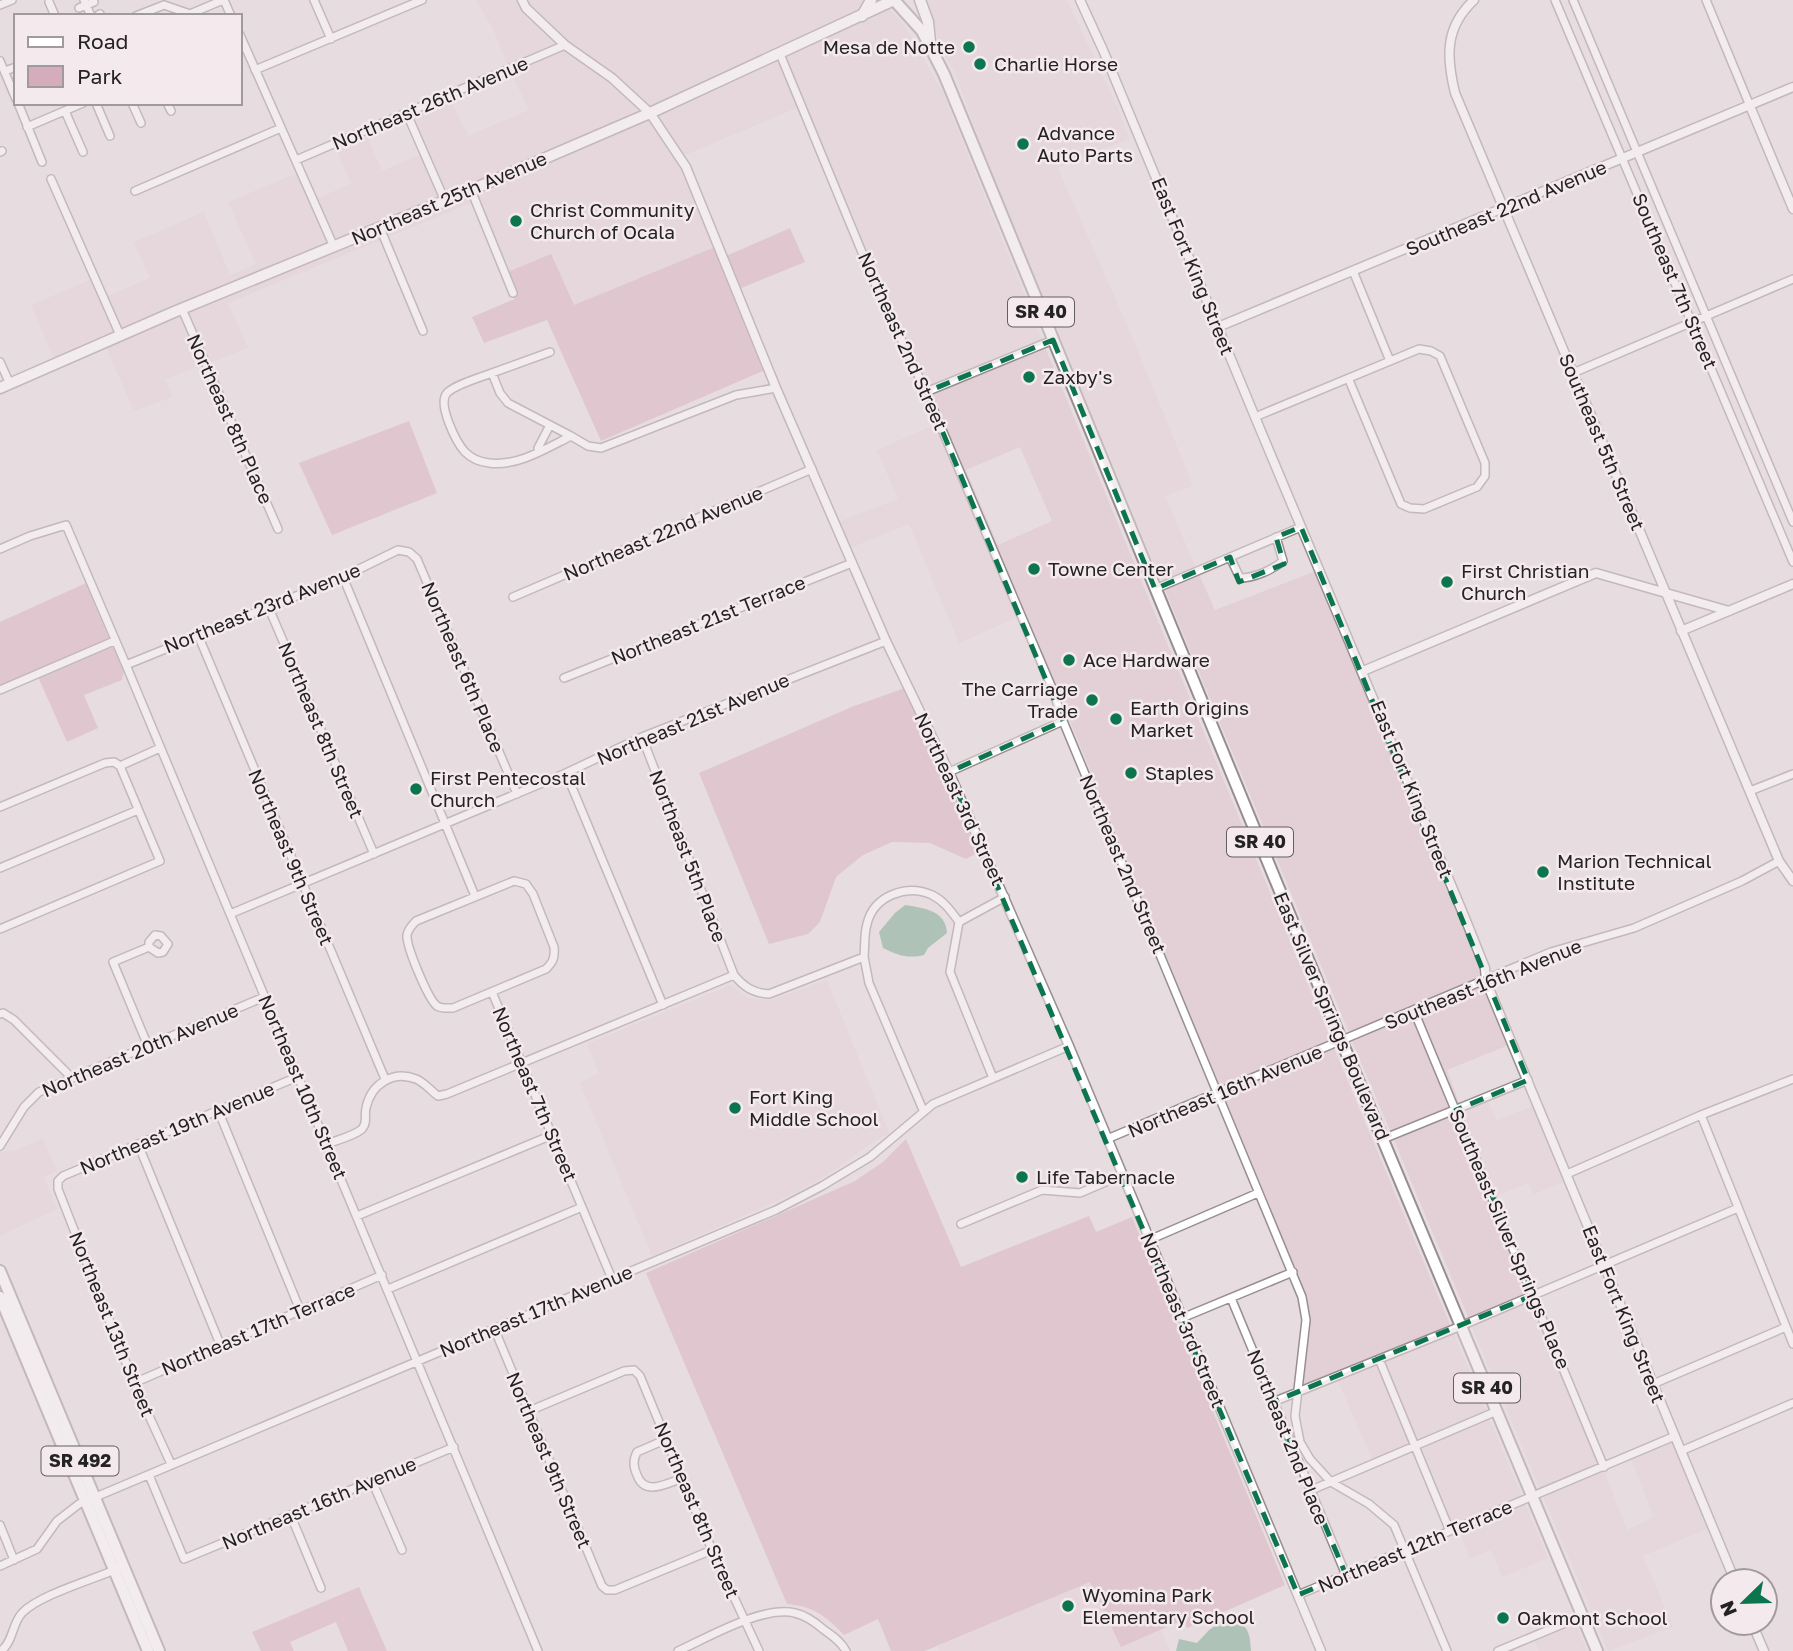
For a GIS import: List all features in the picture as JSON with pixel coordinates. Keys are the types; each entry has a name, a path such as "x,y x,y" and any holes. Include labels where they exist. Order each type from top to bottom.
{"main road":[{"path":"862,16 871,0"},
{"name":"Northeast 25th Avenue","path":"5,386 120,335 446,201 650,113 894,0"},
{"name":"East Silver Springs Boulevard","path":"894,0 913,18 930,42 1342,1042 1597,1651"},
{"path":"920,0 928,22 930,42"},
{"name":"SR 492","path":"0,1271 90,1499"},
{"name":"SR 492","path":"0,1297 119,1568 159,1651"},
{"name":"SR 492","path":"119,1568 148,1651"}],"street":[{"path":"0,5 12,0"},
{"path":"192,14 223,0"},
{"path":"314,0 331,39"},
{"path":"256,70 422,0"},
{"name":"Northeast 3rd Street","path":"522,0 526,8 565,45 612,78 650,113 686,167 852,563 949,772 1069,1046 1321,1651"},
{"name":"East Fort King Street","path":"1080,0 1363,671 1485,968 1486,981 1729,1567"},
{"name":"Southeast 5th Street","path":"1474,0 1456,21 1451,34 1450,74 1455,93 1779,862 1793,881"},
{"name":"Southeast 7th Street","path":"1555,0 1793,562"},
{"name":"Southeast 7th Street","path":"1573,0 1793,522"},
{"path":"1706,0 1793,209"},
{"path":"50,2 54,14"},
{"path":"141,14 159,6 170,11"},
{"path":"242,39 334,247"},
{"name":"Northeast 26th Avenue","path":"296,160 565,45"},
{"name":"Northeast 2nd Street","path":"780,54 873,279 926,392 1052,688 1063,721 1293,1272 1302,1297 1306,1320 1296,1391 1295,1416 1301,1444 1310,1459 1331,1482 1369,1504 1394,1525 1447,1651"},
{"path":"0,61 14,94"},
{"path":"5,71 14,68"},
{"name":"Southeast 22nd Avenue","path":"1218,327 1793,87"},
{"path":"19,105 42,162"},
{"path":"27,127 78,105"},
{"path":"97,105 110,136"},
{"path":"133,105 141,123"},
{"path":"168,105 171,111"},
{"path":"65,111 83,152"},
{"path":"407,114 446,201"},
{"path":"135,191 282,128"},
{"path":"51,179 120,335"},
{"path":"471,190 513,293"},
{"path":"380,228 423,331"},
{"path":"1353,271 1390,361"},
{"path":"1573,373 1793,279"},
{"name":"Northeast 8th Place","path":"182,309 278,529"},
{"path":"926,392 1053,340"},
{"path":"1255,417 1419,349 1431,351 1440,356 1485,463 1485,476 1477,487 1424,509 1401,504 1349,380"},
{"path":"550,352 450,390 446,394 443,408 456,440 471,457 489,463 523,458 571,436"},
{"path":"0,362 5,386"},
{"path":"492,373 502,397 508,403 589,446 601,448 736,395 776,387"},
{"path":"538,452 550,425"},
{"name":"Northeast 22nd Avenue","path":"513,597 812,469"},
{"name":"Northeast 10th Street","path":"0,549 66,525 538,1651"},
{"path":"1155,589 1301,527"},
{"path":"1230,557 1240,578 1248,578 1275,567 1283,561 1276,537"},
{"name":"Northeast 23rd Avenue","path":"126,665 343,577 398,550"},
{"name":"Northeast 6th Place","path":"398,550 409,552 417,559 517,794"},
{"name":"Northeast 21st Terrace","path":"564,678 852,563"},
{"path":"1363,671 1597,573 1728,611"},
{"path":"343,577 475,895 416,921 407,936 428,993 436,1005 444,1009 453,1008 492,992"},
{"path":"1681,631 1793,584"},
{"name":"Northeast 8th Street","path":"268,606 374,854"},
{"name":"Northeast 9th Street","path":"198,635 385,1079"},
{"path":"0,690 114,641"},
{"name":"Northeast 21st Avenue","path":"230,914 566,773 642,737 886,641"},
{"path":"949,772 1063,721"},
{"name":"Northeast 5th Place","path":"642,737 734,975"},
{"path":"120,766 160,748"},
{"path":"0,807 105,763 114,762 120,766 160,861 0,929"},
{"path":"566,773 663,1005"},
{"path":"1750,791 1793,774"},
{"path":"0,868 138,810"},
{"name":"Southeast 16th Avenue","path":"1342,1042 1551,952 1634,928 1779,862"},
{"name":"Northeast 7th Street","path":"475,895 514,881 526,884 533,894 554,947 555,957 546,969 492,992 612,1279"},
{"path":"923,1110 869,983 864,957 867,922 875,907 885,897 911,890 934,896 947,906 959,922 950,972 993,1078"},
{"path":"959,922 1005,897"},
{"path":"148,1046 113,962 149,947"},
{"path":"327,1144 361,1130 367,1122 366,1109 373,1091 385,1079 404,1076 419,1080 438,1096 447,1094 734,975 748,989 759,994 769,994 864,957"},
{"name":"Northeast 20th Avenue","path":"0,1146 32,1097 264,997"},
{"name":"Southeast Silver Springs Place","path":"1414,1011 1604,1467"},
{"path":"0,1013 14,1020 72,1078"},
{"name":"Northeast 16th Avenue","path":"1108,1139 1342,1042"},
{"name":"Northeast 17th Avenue","path":"0,1566 37,1549 65,1513 90,1499 776,1210 870,1157 923,1110 1069,1046"},
{"name":"Northeast 19th Avenue","path":"58,1181 63,1176 297,1077"},
{"path":"1567,1174 1701,1115 1793,1079"},
{"path":"1383,1139 1528,1080"},
{"path":"218,1110 300,1310"},
{"path":"1701,1115 1793,1344"},
{"path":"357,1216 552,1135"},
{"path":"138,1144 219,1344"},
{"path":"961,1224 1042,1190 1080,1193 1122,1175"},
{"name":"Northeast 13th Street","path":"58,1181 58,1189 134,1382 171,1464"},
{"path":"1149,1240 1258,1193"},
{"path":"388,1289 582,1207"},
{"path":"1273,1402 1461,1326 1738,1208"},
{"path":"1182,1318 1293,1272"},
{"name":"Northeast 17th Terrace","path":"134,1382 382,1275"},
{"name":"Northeast 2nd Place","path":"1231,1298 1346,1575"},
{"path":"1653,1384 1786,1327"},
{"name":"Northeast 9th Street","path":"494,1328 602,1586 607,1590 615,1590 712,1550"},
{"path":"1379,1359 1450,1531"},
{"name":"Northeast 8th Street","path":"529,1411 624,1371 634,1370 640,1376 712,1550 759,1651"},
{"path":"1681,1451 1793,1403"},
{"path":"1309,1491 1497,1411"},
{"name":"Northeast 12th Terrace","path":"1297,1595 1675,1436"},
{"path":"667,1439 637,1452 634,1466 638,1479 648,1488 655,1488 683,1478"},
{"path":"1292,1448 1301,1444"},
{"name":"Northeast 16th Avenue","path":"149,1475 184,1559 454,1447"},
{"path":"372,1481 402,1550"},
{"path":"291,1516 321,1588"},
{"path":"0,1525 14,1560"},
{"path":"6,1650 13,1626 32,1604 119,1568"},
{"path":"678,1651 746,1621 772,1613 795,1612 817,1624 843,1644 846,1651"},
{"path":"1498,1651 1582,1616"}],"highlighted area":[{"path":"1053,340 1155,589 1230,557 1239,582 1284,564 1276,537 1301,527 1528,1080 1456,1110 1534,1295 1273,1402 1346,1575 1298,1595 949,772 1063,721 926,392"}],"shaded area":[{"path":"476,0 518,0 523,10 559,45 508,67 494,31"},
{"path":"526,0 868,0 860,14 650,109 567,43"},
{"path":"927,0 1067,0 1119,110 1129,139 1058,168 1137,348 1193,486 1165,496 1196,568 1162,583 979,141 957,77 942,50 926,4"},
{"path":"887,7 903,23 943,93 1043,341 928,388 877,277 784,55"},
{"path":"564,49 610,80 644,112 447,197 411,115 450,99 468,136 529,110 511,73"},
{"path":"778,58 799,107 683,156 655,114"},
{"path":"648,117 683,169 715,247 574,305 508,272 475,192"},
{"path":"366,134 382,171 421,154 441,199 336,243 316,199 351,184 335,147"},
{"path":"298,173 330,245 122,331 107,296 150,278 134,242 204,212 230,275 256,264 228,202"},
{"path":"469,194 472,203 388,237 384,229"},
{"path":"378,232 381,240 228,303 248,348 209,363 186,311"},
{"path":"90,280 116,334 55,361 31,305"},
{"path":"180,313 203,365 165,379 172,397 134,411 105,345"},
{"path":"1045,347 1332,1043 1220,1089 1070,721 931,394","holes":["1020,447 1052,521 998,545 966,470"]},
{"path":"936,424 1018,617 959,643 909,524 850,548 838,522 898,499 877,450"},
{"path":"1316,571 1482,969 1482,979 1350,1035 1164,588 1199,574 1215,610"},
{"path":"905,905 932,912 943,919 946,925 947,933 928,948 924,955 903,956 883,948 879,932"},
{"name":"Fort King Middle School","path":"827,980 889,1133 835,1170 795,1193 652,1256 580,1083 599,1073 587,1044 731,985 748,998 771,1000"},
{"path":"1484,985 1509,1045 1447,1070 1460,1105 1458,1106 1418,1012"},
{"path":"1412,1015 1452,1109 1391,1133 1352,1041"},
{"path":"1334,1048 1451,1327 1300,1387 1305,1295 1222,1095"},
{"path":"1487,1100 1497,1120 1535,1105 1566,1181 1534,1194 1528,1183 1496,1196 1460,1112"},
{"path":"1454,1114 1529,1293 1469,1319 1393,1138"},
{"path":"43,1139 57,1171 44,1177 57,1209 0,1236 0,1151 13,1151"},
{"path":"1532,1299 1600,1465 1541,1491 1471,1325"},
{"path":"1453,1332 1487,1412 1416,1442 1383,1360"},
{"path":"1377,1363 1410,1445 1373,1461 1337,1379"},
{"path":"1489,1418 1523,1499 1452,1527 1418,1448"},
{"path":"1674,1442 1709,1528 1643,1556 1673,1627 1608,1651 1543,1496 1604,1470 1627,1530 1654,1517 1631,1459"},
{"path":"1525,1504 1548,1558 1502,1577 1491,1550 1470,1559 1459,1531"},
{"name":"Wyomina Park Elementary School","path":"1090,1582 1121,1646 1161,1630 1170,1651 939,1651 937,1647"},
{"path":"1225,1619 1238,1622 1246,1628 1251,1651 1176,1651 1179,1639 1197,1643"},
{"path":"1575,1623 1587,1651 1539,1651 1534,1639"}],"green space":[{"path":"790,228 805,262 739,289 726,256"},
{"path":"715,247 765,370 601,441 547,320 484,343 472,317 515,299 517,294 508,272 551,254 574,305"},
{"path":"409,421 437,493 332,535 299,463"},
{"path":"86,583 109,639 0,685 0,622"},
{"path":"112,645 124,670 122,680 84,695 98,728 67,742 38,677"},
{"path":"905,688 981,851 966,859 930,843 892,842 863,855 836,877 820,922 808,934 769,944 699,773 854,706"},
{"path":"906,1139 961,1267 1089,1216 1096,1232 1132,1217 1285,1585 1187,1628 1183,1620 1121,1647 1090,1582 925,1651 891,1651 878,1619 844,1635 818,1613 787,1604 646,1273 855,1181 883,1162"},
{"path":"359,1587 387,1651 348,1651 336,1622 290,1642 294,1651 261,1651 252,1632"}],"place":[{"name":"Mesa de Notte","path":"969,47"},
{"name":"Charlie Horse","path":"980,64"},
{"name":"Advance Auto Parts","path":"1023,144"},
{"name":"Christ Community Church of Ocala","path":"516,221"},
{"name":"Zaxby's","path":"1029,377"},
{"name":"Towne Center","path":"1034,569"},
{"name":"First Christian Church","path":"1447,582"},
{"name":"Ace Hardware","path":"1069,660"},
{"name":"The Carriage Trade","path":"1092,700"},
{"name":"Earth Origins Market","path":"1116,719"},
{"name":"Staples","path":"1131,773"},
{"name":"First Pentecostal Church","path":"416,789"},
{"name":"Marion Technical Institute","path":"1543,872"},
{"name":"Fort King Middle School","path":"735,1108"},
{"name":"Life Tabernacle","path":"1022,1177"},
{"name":"Wyomina Park Elementary School","path":"1068,1606"},
{"name":"Oakmont School","path":"1503,1618"}]}
